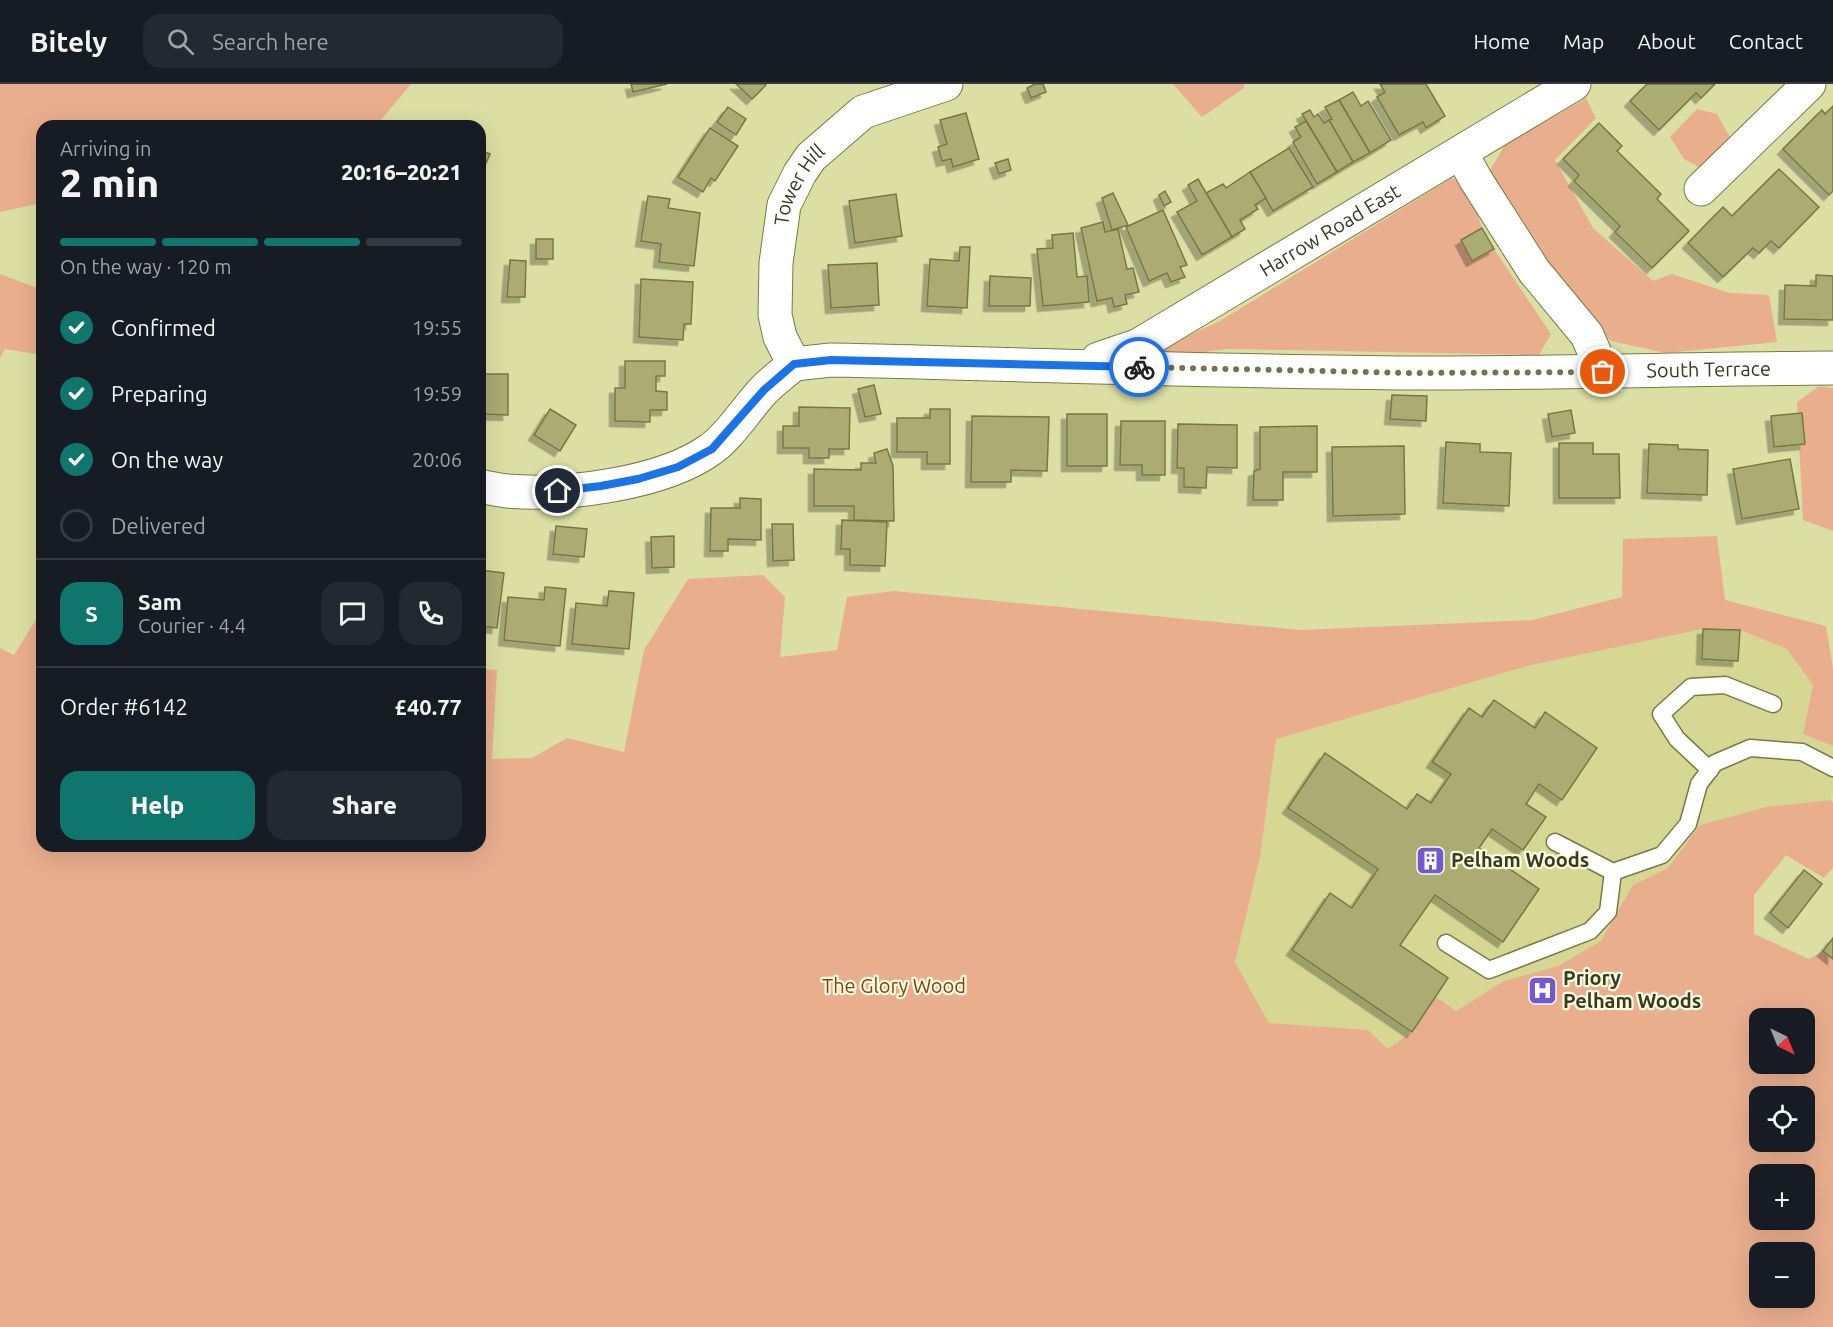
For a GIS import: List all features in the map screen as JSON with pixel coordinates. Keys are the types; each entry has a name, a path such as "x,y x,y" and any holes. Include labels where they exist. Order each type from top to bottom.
{"street":[{"name":"Tower Hill","path":"794,364 780,337 775,315 776,263 784,206 800,172 811,157 863,112 945,84"},
{"name":"Harrow Road East","path":"1080,365 1139,345 1574,84"},
{"path":"1701,189 1809,84"},
{"path":"1461,153 1534,271 1587,335 1603,372"},
{"name":"South Terrace","path":"794,364 831,360 1412,373 1833,368"},
{"path":"486,487 506,491 558,491 638,479 678,467 712,449 764,390 794,364"}],"lane":[{"path":"1710,770 1677,739 1661,714 1691,687 1725,685 1773,704"},
{"path":"1555,842 1613,872 1662,855 1688,824 1699,784 1715,764 1750,748 1802,752 1833,768"},
{"path":"1446,943 1489,970 1590,931 1608,912 1613,872"}],"shaded area":[{"name":"Priory Pelham Woods","path":"1703,629 1740,630 1787,649 1813,685 1803,734 1833,746 1833,794 1754,895 1754,934 1809,959 1823,951 1814,1086 1749,1086 1749,1152 1810,1152 1810,1164 1749,1164 1749,1230 1805,1230 1805,1242 1749,1242 1749,1246 1428,1085 1367,1030 1269,1023 1235,962 1260,857 1276,739 1531,665"}],"green space":[{"path":"0,84 411,84 381,120 36,120 36,204 0,212"},
{"path":"1173,84 1244,84 1244,88 1202,117"},
{"path":"1586,98 1596,118 1555,160 1593,228 1653,281 1672,274 1730,293 1769,295 1777,342 1666,353 1611,341 1575,302 1540,255 1490,170 1505,145"},
{"path":"1697,109 1717,114 1732,141 1704,170 1684,159 1670,137"},
{"path":"1452,178 1468,188 1482,228 1551,334 1539,355 1227,349 1166,357 1163,348 1220,321"},
{"path":"0,274 36,288 36,354 5,349 0,358"},
{"path":"1819,386 1833,388 1833,531 1803,520 1797,402"},
{"name":"The Glory Wood","path":"1717,536 1725,600 1826,626 1833,668 1833,746 1803,734 1813,685 1787,649 1740,630 1703,629 1531,665 1276,739 1260,857 1235,962 1269,1023 1368,1030 1388,1049 1412,1032 1436,997 1456,1011 1504,981 1558,966 1601,941 1633,885 1668,868 1700,825 1767,807 1830,800 1833,802 1833,868 1824,878 1786,855 1754,895 1754,934 1809,959 1823,951 1833,959 1833,1327 0,1327 0,648 14,655 36,620 36,852 486,852 486,669 497,670 492,759 532,758 567,738 624,752 644,650 688,579 763,575 785,597 780,657 837,650 847,597 894,591 1300,630 1532,620 1622,597 1623,539"}],"building":[{"path":"631,84 667,84 633,92"},
{"path":"736,84 765,84 766,85 752,99"},
{"path":"1035,84 1043,84 1046,92 1031,98 1027,88"},
{"path":"1380,84 1426,84 1445,116 1426,128 1423,122 1399,135 1377,97 1385,92"},
{"path":"1647,84 1715,84 1701,98 1696,93 1659,130 1630,101"},
{"path":"1353,92 1361,106 1368,101 1391,140 1370,153 1339,100"},
{"path":"1339,100 1370,153 1353,162 1329,120 1332,119 1325,107"},
{"path":"1833,106 1833,191 1829,195 1783,149 1822,110 1825,114"},
{"path":"728,107 746,119 736,135 717,122"},
{"path":"1310,110 1314,117 1318,114 1324,123 1329,120 1353,162 1337,172 1302,114"},
{"path":"966,113 979,159 953,167 951,159 942,161 938,147 947,144 940,120"},
{"path":"1306,121 1337,172 1317,184 1293,142 1301,137 1295,127"},
{"path":"1599,123 1622,146 1617,151 1661,194 1657,199 1689,231 1652,268 1615,232 1620,226 1574,181 1579,175 1563,159"},
{"path":"710,128 738,146 715,181 711,178 703,192 678,177"},
{"path":"1289,148 1313,187 1273,211 1250,172"},
{"path":"1008,159 1011,170 999,174 995,163"},
{"path":"1779,169 1819,207 1779,248 1771,241 1759,253 1753,248 1723,277 1688,243 1723,207 1732,216"},
{"path":"1250,172 1266,198 1255,205 1258,209 1240,220 1245,229 1232,237 1206,193 1223,184 1226,188"},
{"path":"1198,179 1232,237 1202,255 1177,212 1197,201 1188,185"},
{"path":"1165,191 1171,202 1164,206 1159,195"},
{"path":"1113,193 1128,225 1112,230 1102,198"},
{"path":"896,194 902,236 855,243 849,201"},
{"path":"648,196 670,199 668,208 700,213 694,266 659,262 661,244 641,241"},
{"path":"1163,210 1187,265 1180,267 1185,277 1171,282 1167,273 1149,281 1126,227"},
{"path":"1103,222 1105,232 1118,229 1127,269 1133,268 1139,292 1125,295 1127,304 1114,307 1112,298 1097,301 1081,228"},
{"path":"1482,228 1494,249 1472,261 1461,240"},
{"path":"1073,233 1077,277 1087,276 1089,302 1043,306 1037,249 1053,248 1052,235"},
{"path":"536,239 553,239 553,259 536,259"},
{"path":"960,247 970,247 967,308 927,306 930,259 959,261"},
{"path":"510,260 526,261 525,297 507,297"},
{"path":"877,263 879,305 831,308 828,265"},
{"path":"1816,275 1833,276 1833,320 1784,319 1785,285 1816,286"},
{"path":"990,276 1031,278 1030,306 989,306"},
{"path":"641,279 693,282 691,324 684,324 683,340 639,337"},
{"path":"625,361 665,361 665,376 656,376 656,391 667,392 667,410 650,410 650,422 615,421 615,388 625,388"},
{"path":"486,374 508,374 508,415 486,414"},
{"path":"874,385 881,414 865,417 858,389"},
{"path":"1392,395 1427,396 1426,421 1390,419"},
{"path":"799,407 850,408 849,449 829,449 829,458 809,458 809,448 783,448 783,426 799,426"},
{"path":"550,409 576,425 560,451 534,435"},
{"path":"930,409 950,409 950,464 927,464 927,452 897,452 897,418 930,418"},
{"path":"1571,410 1575,433 1552,437 1548,414"},
{"path":"1802,413 1805,444 1774,447 1771,416"},
{"path":"1067,414 1107,414 1107,466 1067,466"},
{"path":"972,416 1049,417 1047,471 1011,470 1011,482 971,482"},
{"path":"1121,421 1165,421 1165,475 1142,475 1142,465 1120,465"},
{"path":"1178,424 1237,425 1237,468 1207,467 1206,488 1184,487 1184,468 1177,468"},
{"path":"1317,426 1317,472 1283,472 1283,500 1253,500 1254,471 1260,469 1260,427"},
{"path":"1446,442 1480,444 1480,452 1511,453 1509,506 1443,503"},
{"path":"1559,443 1593,443 1593,454 1619,454 1620,498 1559,498"},
{"path":"1649,444 1678,445 1678,449 1708,450 1707,495 1647,493"},
{"path":"1404,446 1405,514 1333,516 1332,447"},
{"path":"887,449 893,466 894,521 854,520 854,506 814,506 814,469 861,470 861,463 876,463 874,453"},
{"path":"1790,459 1799,509 1742,519 1733,469"},
{"path":"740,498 761,499 761,540 728,539 728,551 710,551 711,508 740,508"},
{"path":"842,520 887,522 885,566 850,565 850,549 841,549"},
{"path":"772,524 793,524 794,560 773,561"},
{"path":"556,526 587,529 584,557 553,554"},
{"path":"674,536 674,567 652,568 651,537"},
{"path":"486,571 504,573 497,628 486,627"},
{"path":"545,587 566,589 560,646 504,640 508,597 544,600"},
{"path":"609,591 634,593 629,649 572,644 576,603 607,606"},
{"path":"1703,629 1740,630 1738,661 1702,659"},
{"name":"Pelham Woods","path":"1494,700 1535,728 1545,712 1597,748 1562,800 1539,784 1526,804 1546,817 1523,850 1492,829 1479,848 1539,889 1503,942 1435,895 1400,945 1448,978 1412,1032 1292,950 1330,893 1352,908 1378,869 1288,808 1325,753 1407,809 1417,794 1431,803 1451,774 1432,762 1469,708 1482,717"},
{"path":"1804,870 1822,884 1788,928 1770,913"},
{"path":"1833,938 1833,959 1823,951"}],"way so far":[{"path":"1139,367 1412,373 1603,372"}],"place":[{"name":"Pelham Woods","path":"1430,860"},
{"name":"Priory Pelham Woods","path":"1542,990"}],"route":[{"path":"558,491 638,479 678,467 712,449 764,390 794,364 831,360 1139,367"}]}
